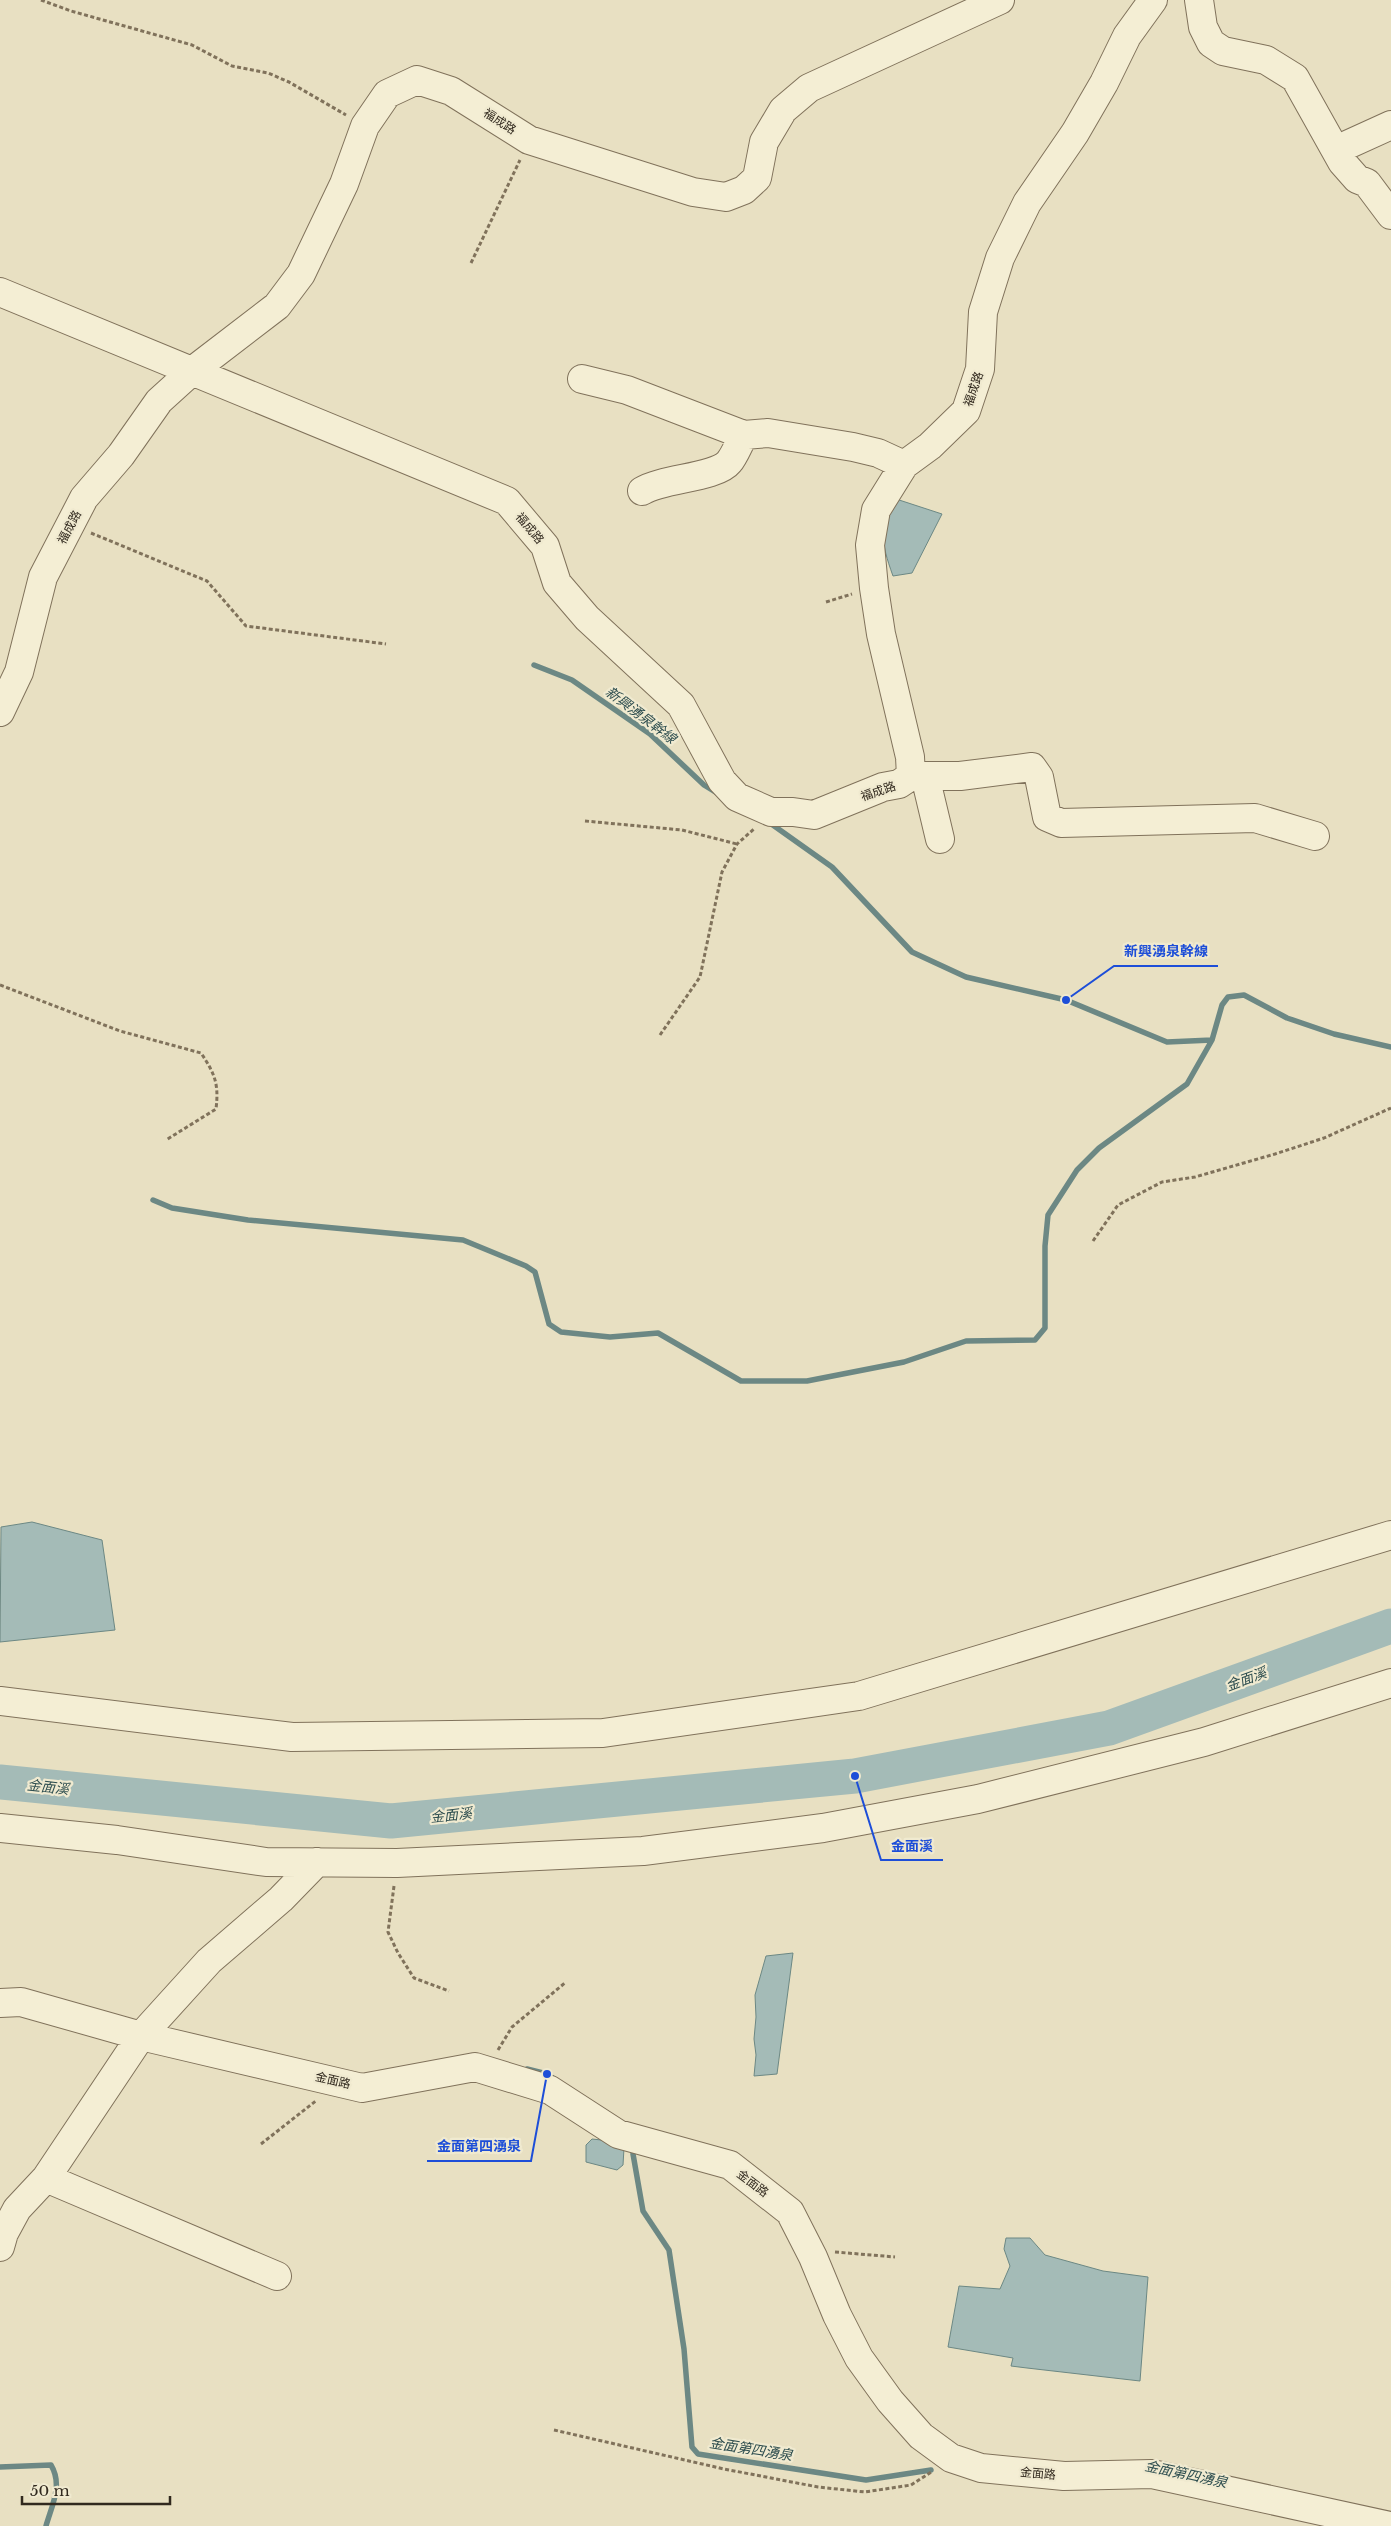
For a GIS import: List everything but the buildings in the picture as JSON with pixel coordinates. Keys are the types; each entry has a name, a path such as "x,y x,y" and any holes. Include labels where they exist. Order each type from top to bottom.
{"lane":[{"name":"福成路","path":"0,292 508,501 545,546 557,583 587,618 680,705 722,781 737,797 771,812 794,812 814,815 883,787 899,784 918,776 910,757 882,634 870,545 876,510 904,465 930,446 966,411 980,369 983,312 1000,258 1028,203 1075,133 1104,83 1127,36 1153,0"},
{"path":"1199,0 1203,27 1211,44 1223,51 1266,60 1295,78 1342,162 1357,179 1367,183 1391,215"},
{"name":"福成路","path":"0,712 18,672 43,577 84,498 121,455 160,401 191,372 277,306 301,274 344,184 365,126 387,94 416,80 451,91 529,140 676,187 726,197 744,190 757,178 764,142 783,110 809,88 987,2"},
{"path":"1336,150 1391,125"},
{"path":"582,379 627,390 744,435 768,433 853,446 878,453 904,465"},
{"path":"642,490 651,485 701,476 728,464 744,435"},
{"path":"940,839 918,776 960,776 1032,767 1039,777 1047,818 1061,823 1255,818 1315,836"},
{"path":"0,1701 292,1737 603,1733 859,1696 1391,1535"},
{"path":"0,1828 117,1840 266,1862 397,1863 642,1851 823,1828 978,1799 1204,1742 1391,1683"},
{"path":"0,2247 4,2233 17,2209 46,2178 141,2036 209,1961 281,1899 317,1862"},
{"name":"金面路","path":"0,2003 21,2002 141,2036 362,2088 475,2067 550,2090 618,2134 730,2165 790,2212 813,2257 837,2315 859,2358 890,2401 921,2436 951,2458 981,2468 1064,2476 1152,2474 1390,2526"},
{"path":"46,2178 277,2276"}],"path":[{"path":"41,0 70,11 192,45 232,66 268,73 289,82 365,126"},
{"path":"471,264 529,140"},
{"path":"70,525 207,581 246,626 386,644"},
{"path":"660,1035 700,978 722,872 737,844 771,812"},
{"path":"585,821 682,830 737,844"},
{"path":"0,985 120,1031 201,1052 214,1072 218,1090 216,1109 166,1140"},
{"path":"1093,1241 1118,1205 1162,1182 1195,1178 1324,1138 1391,1108"},
{"path":"397,1863 388,1932 414,1978 450,1990"},
{"path":"488,2071 512,2027 566,1982"},
{"path":"261,2144 317,2102 324,2078"},
{"path":"813,2257 837,2251 895,2256"},
{"path":"554,2430 724,2469 818,2487 865,2492 911,2485 951,2458"}],"water":[{"path":"893,498 942,514 912,573 893,576 884,545 884,529"},
{"path":"32,1522 102,1540 115,1630 0,1642 1,1527"},
{"path":"793,1953 777,2074 754,2076 756,2055 754,2039 755,1995 766,1956"},
{"path":"592,2139 611,2141 624,2148 623,2165 617,2170 586,2162 586,2145"},
{"path":"1006,2238 1030,2238 1045,2255 1103,2271 1148,2277 1140,2381 1011,2366 1013,2358 948,2347 959,2286 1000,2289 1010,2266 1004,2249"}],"waterway":[{"name":"新興湧泉幹線","path":"534,665 572,680 650,734 704,785 717,793"},
{"name":"新興湧泉幹線","path":"770,823 832,867 912,952 966,977 1066,1000 1167,1042 1212,1040 1222,1005 1228,997 1244,995 1287,1018 1334,1034 1391,1047"},
{"path":"153,1200 172,1208 248,1220 463,1240 526,1266 535,1272 549,1324 561,1332 610,1337 658,1333 741,1381 807,1381 904,1362 966,1341 1035,1340 1045,1328 1045,1246 1048,1215 1077,1170 1099,1148 1187,1084 1212,1040"},
{"name":"金面溪","path":"0,1782 391,1821 855,1776 1109,1728 1391,1626"},
{"name":"金面第四湧泉","path":"527,2069 547,2074 556,2080"},
{"name":"金面第四湧泉","path":"633,2154 643,2211 669,2250 684,2349 692,2447 698,2454 866,2480 931,2470"},
{"path":"0,2467 51,2465 56,2480 56,2488 46,2526"}],"place":[{"name":"新興湧泉幹線","path":"1066,1000"},
{"name":"金面溪","path":"855,1776"},
{"name":"金面第四湧泉","path":"547,2074"}]}
